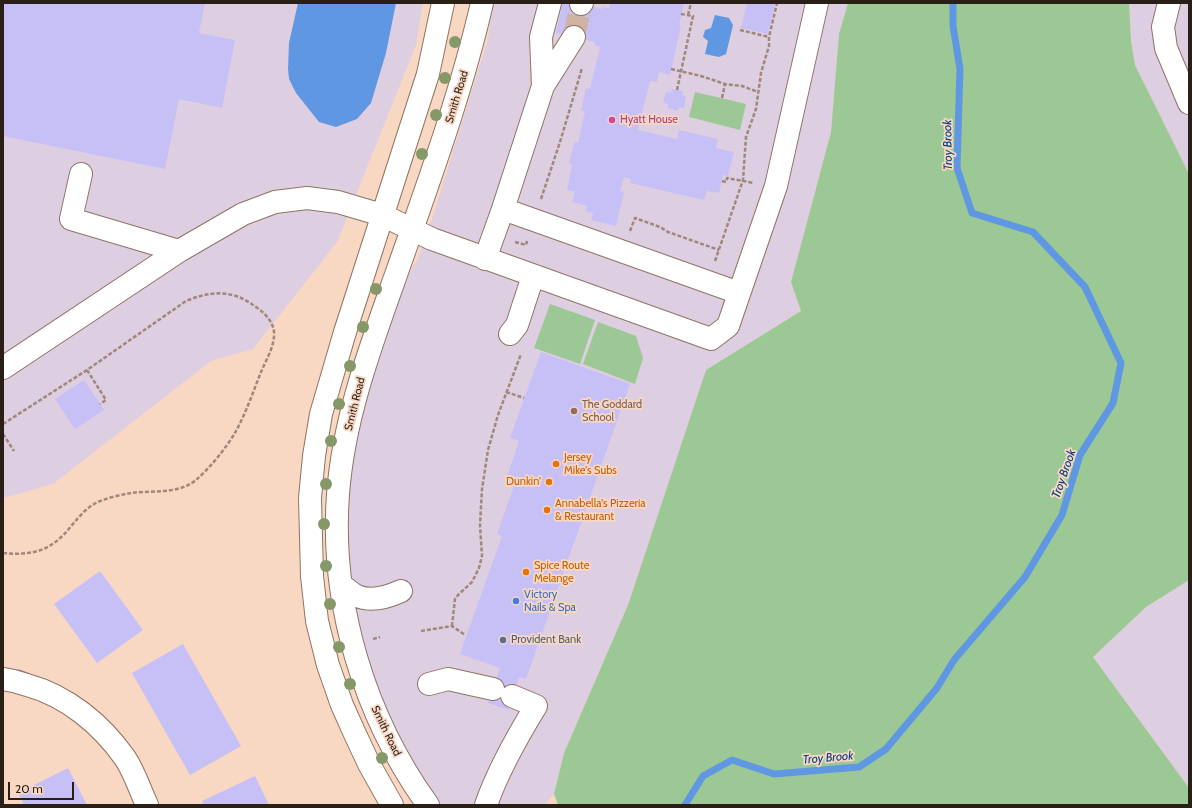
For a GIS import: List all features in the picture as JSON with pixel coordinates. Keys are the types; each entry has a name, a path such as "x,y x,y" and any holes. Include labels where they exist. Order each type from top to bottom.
{"street":[{"path":"392,805 368,764 340,698 328,665 317,621 312,576 310,498 314,456 322,414 345,332 428,74 443,3"},
{"name":"Smith Road","path":"428,805 392,747 380,723 364,683 353,647 341,585 337,536 338,494 352,406 367,357 452,113 471,50 482,3"},
{"path":"543,86 541,37 550,3"},
{"path":"3,368 179,251 243,214 275,202 307,198 338,202 382,215 432,239 485,259 711,339 728,326 776,186 817,3"},
{"path":"1169,3 1163,26 1166,48 1189,103"},
{"path":"485,259 543,86 574,37"},
{"path":"81,174 71,219 179,251"},
{"path":"503,208 739,293"},
{"path":"510,334 516,325 533,276"},
{"path":"341,585 357,596 370,599 393,595 401,591"},
{"path":"3,679 40,689 71,704 97,725 125,759 147,805"},
{"path":"429,684 448,679 503,693 536,706 505,762 489,796"}],"path":[{"path":"688,15 691,3"},
{"path":"713,265 743,180 746,137 756,109 761,73 769,46 769,37 777,3"},
{"path":"677,90 693,16 681,14"},
{"path":"740,30 769,37"},
{"path":"539,205 582,68"},
{"path":"671,69 701,76 725,84 742,86 758,92"},
{"path":"722,98 725,84"},
{"path":"722,181 726,182 727,178 757,184"},
{"path":"628,237 635,218 660,227 668,232 719,250"},
{"path":"3,424 87,370 186,301 202,295 216,293 230,294 242,298 258,308 268,318 274,332 271,349 236,431 221,453 195,481 178,489 155,493 132,493 96,503 83,512 63,537 50,547 19,554 3,554"},
{"path":"452,626 455,600 458,595 472,582 479,568 482,556 480,526 488,450 506,392 523,351"},
{"path":"87,370 106,400 100,404"},
{"path":"506,392 524,398"},
{"path":"3,434 14,451"},
{"path":"421,631 452,626 465,635"}],"shaded area":[{"path":"3,3 423,3 416,45 337,242 253,349 211,361 53,484 3,498"},
{"path":"493,3 848,3 839,34 831,132 791,282 801,311 706,371 628,605 564,753 554,794 544,805 439,805 393,733 368,668 353,610 344,542 348,471 364,395 393,304 418,258 434,213 488,39"},
{"path":"1129,3 1189,3 1189,174 1135,65 1131,41"},
{"path":"1189,580 1189,788 1093,657 1146,607"}],"green space":[{"path":"848,3 1129,3 1131,41 1135,65 1189,174 1189,580 1146,607 1093,657 1189,788 1189,805 558,805 554,794 564,753 628,605 706,370 801,311 791,282 831,132 839,34"},
{"path":"695,92 746,104 740,130 689,117"},
{"path":"550,304 595,320 580,364 534,348"},
{"path":"598,322 636,336 643,358 635,384 583,364"}],"water":[{"path":"298,3 396,3 386,53 371,103 357,119 336,127 319,122 296,93 289,79 288,69 289,43"},
{"path":"715,15 729,18 733,25 726,54 719,57 705,54 708,41 703,37 705,30 711,28"}],"building":[{"path":"3,3 205,3 199,33 235,40 222,108 179,99 165,169 3,136"},
{"name":"Hyatt House","path":"563,3 577,3 602,9 603,7 609,8 610,3 684,3 679,25 681,26 670,75 659,72 657,82 650,81 638,130 677,139 679,130 718,139 716,148 734,152 728,176 723,175 719,193 707,191 704,200 630,183 631,179 624,177 620,191 624,192 616,226 591,220 593,213 586,211 587,206 572,202 575,192 567,190 572,165 569,164 574,142 578,143 585,111 581,111 586,88 590,89 600,47 594,45 595,42 556,33"},
{"path":"747,3 775,3 768,34 741,28"},
{"path":"672,89 683,91 682,95 686,96 684,108 678,107 678,111 667,108 668,104 663,102 666,92 671,93"},
{"path":"541,352 630,384 526,679 519,677 508,710 488,703 500,668 460,654 502,536 497,534 515,483 506,480 519,441 510,438"},
{"path":"84,380 104,410 75,429 55,399"},
{"path":"100,571 143,630 97,663 54,604"},
{"path":"183,644 241,746 190,775 132,673"},
{"path":"68,768 87,805 24,805 18,793"},
{"path":"255,776 269,805 204,805 202,801"}],"waterway":[{"name":"Troy Brook","path":"685,805 703,776 732,760 774,774 859,767 886,749 937,688 954,660 1025,577 1062,515 1080,455 1113,403 1121,363 1085,287 1033,232 972,213 957,168 960,69 953,26 953,3"}],"tunnel":[{"path":"574,37 581,4"}],"place":[{"name":"Hyatt House","path":"612,120"},
{"name":"The Goddard School","path":"574,411"},
{"name":"Jersey Mike's Subs","path":"556,464"},
{"name":"Dunkin'","path":"549,482"},
{"name":"Annabella's Pizzeria & Restaurant","path":"547,510"},
{"name":"Spice Route Melange","path":"526,572"},
{"name":"Victory Nails & Spa","path":"516,601"},
{"name":"Provident Bank","path":"503,640"}]}
